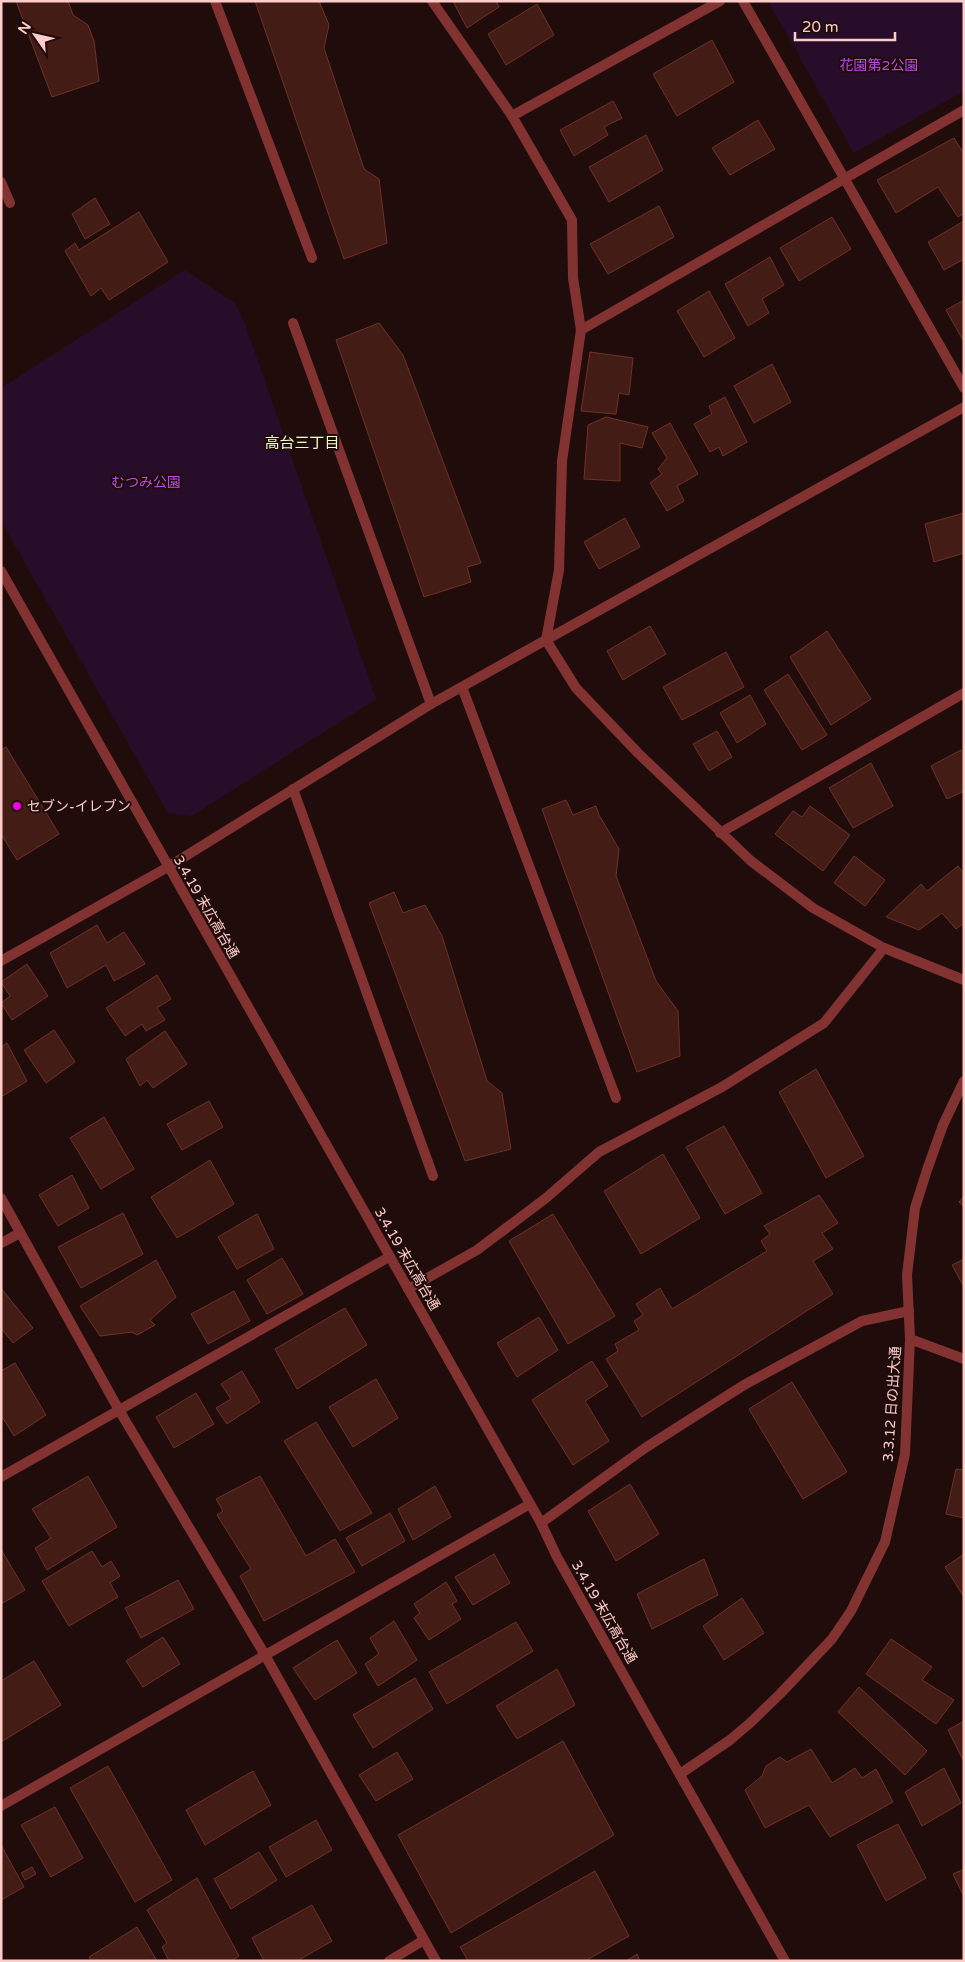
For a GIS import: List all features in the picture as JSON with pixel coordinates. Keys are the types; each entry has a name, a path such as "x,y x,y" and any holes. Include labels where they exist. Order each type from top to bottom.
{"street":[{"path":"215,1 312,258"},
{"path":"432,1 512,116 572,220 573,278 581,330 562,461 559,570 546,640 576,688 638,753 751,861 813,908 884,948 964,980"},
{"path":"512,116 720,1"},
{"path":"742,1 964,388"},
{"path":"581,330 964,110"},
{"path":"1,182 10,203"},
{"path":"293,323 431,704"},
{"path":"1,961 168,867 431,704 964,407"},
{"name":"3.4.19 末広高台通","path":"1,571 541,1523 557,1558 785,1961"},
{"path":"462,687 616,1098"},
{"path":"720,833 964,693"},
{"path":"293,789 433,1176"},
{"path":"408,1290 477,1250 546,1198 599,1152 722,1087 824,1023 884,948"},
{"name":"3.3.12 日の出大通","path":"680,1774 730,1740 780,1694 832,1639 867,1580 885,1542 905,1454 910,1339 907,1275 915,1208 926,1170 943,1125 964,1081"},
{"path":"1,1198 119,1410 265,1655 436,1961"},
{"path":"1,1243 20,1233"},
{"path":"1,1477 390,1256"},
{"path":"541,1523 645,1448 744,1386 862,1321 909,1311"},
{"path":"910,1339 964,1360"},
{"path":"1,1806 530,1504"},
{"path":"389,1961 424,1940"}],"green space":[{"name":"花園第2公園","path":"768,1 964,1 964,91 854,153"},
{"name":"むつみ公園","path":"185,270 235,303 245,324 376,699 192,816 168,813 1,521 1,388"}],"building":[{"path":"16,1 68,1 73,15 88,25 94,41 99,81 52,97"},
{"path":"255,1 319,1 329,25 324,48 364,169 379,179 387,243 344,259"},
{"path":"457,1 496,1 499,7 467,28 454,3"},
{"path":"537,4 554,35 506,65 488,34"},
{"path":"712,40 734,82 677,116 653,74"},
{"path":"613,101 622,118 604,127 608,135 574,156 560,130"},
{"path":"758,120 775,149 730,175 712,148"},
{"path":"646,135 663,170 609,202 589,167"},
{"path":"954,138 964,154 964,213 958,217 938,187 896,213 877,180"},
{"path":"95,198 110,224 85,239 72,214"},
{"path":"659,206 674,237 608,274 590,244"},
{"path":"139,212 168,262 109,300 101,288 91,296 65,251 75,243 79,250"},
{"path":"832,217 851,249 799,281 780,248"},
{"path":"964,221 964,259 944,270 928,242"},
{"path":"770,257 784,285 762,299 769,313 748,326 725,284"},
{"path":"709,291 735,338 704,357 677,311"},
{"path":"964,300 964,342 946,310"},
{"path":"379,323 403,355 481,563 467,567 471,582 424,597 336,340"},
{"path":"590,352 633,358 629,395 619,393 616,414 581,411"},
{"path":"772,364 791,402 754,423 734,386"},
{"path":"725,397 747,442 723,456 719,447 710,452 694,424 712,414 709,406"},
{"path":"606,417 648,427 642,448 620,443 620,481 584,479 588,425"},
{"path":"670,423 698,474 677,486 684,501 667,511 650,483 662,474 658,469 667,458 652,433"},
{"path":"964,513 964,553 934,562 925,524"},
{"path":"625,518 640,547 599,569 584,542"},
{"path":"650,626 666,654 623,680 607,651"},
{"path":"827,631 871,699 831,725 790,657"},
{"path":"726,652 744,687 682,720 663,687"},
{"path":"788,674 827,735 802,750 764,690"},
{"path":"750,695 766,724 737,743 720,713"},
{"path":"717,731 732,757 709,771 693,744"},
{"path":"6,747 59,834 17,860 1,834 1,750"},
{"path":"961,750 964,754 964,791 947,799 931,766"},
{"path":"871,763 893,806 853,828 829,788"},
{"path":"566,800 573,815 596,806 599,815 619,849 616,876 656,981 678,1011 680,1056 637,1072 542,809"},
{"path":"810,806 850,835 823,871 775,834 793,811 802,817"},
{"path":"854,856 885,880 865,906 834,883"},
{"path":"958,866 964,874 964,923 956,929 942,913 919,930 886,917 921,884 927,891"},
{"path":"394,892 403,913 425,905 442,936 487,1081 502,1093 511,1149 465,1161 369,903"},
{"path":"97,925 107,943 124,932 145,964 114,981 106,965 67,988 50,953"},
{"path":"27,964 48,996 12,1020 1,1003 10,996 1,982"},
{"path":"157,975 171,999 157,1008 165,1020 146,1031 142,1024 125,1036 106,1008"},
{"path":"54,1030 75,1062 46,1083 24,1050"},
{"path":"165,1031 187,1064 153,1088 147,1080 140,1086 126,1059"},
{"path":"7,1043 27,1081 1,1097 1,1047"},
{"path":"816,1069 864,1156 826,1178 779,1092"},
{"path":"209,1101 223,1127 182,1150 167,1124"},
{"path":"104,1117 134,1169 101,1189 70,1138"},
{"path":"724,1126 762,1193 725,1214 686,1147"},
{"path":"663,1154 700,1218 641,1254 604,1191"},
{"path":"210,1160 234,1204 177,1238 151,1197"},
{"path":"72,1175 89,1208 58,1226 39,1195"},
{"path":"819,1195 838,1223 822,1233 833,1249 813,1261 833,1294 642,1417 606,1359 618,1351 615,1344 639,1330 634,1321 643,1315 636,1304 660,1288 672,1309 767,1251 761,1241 770,1234 764,1226"},
{"path":"964,1196 964,1207 959,1202"},
{"path":"123,1213 143,1254 81,1288 58,1247"},
{"path":"257,1214 274,1249 237,1269 218,1237"},
{"path":"553,1214 615,1316 568,1344 509,1241"},
{"path":"282,1258 303,1294 267,1314 247,1280"},
{"path":"964,1259 964,1287 952,1265"},
{"path":"156,1260 176,1297 150,1320 155,1325 137,1335 132,1332 100,1336 80,1306"},
{"path":"1,1288 33,1328 13,1343 1,1328"},
{"path":"234,1291 250,1321 208,1344 191,1314"},
{"path":"345,1308 367,1345 297,1389 275,1349"},
{"path":"539,1317 558,1350 517,1377 497,1343"},
{"path":"592,1361 608,1386 585,1401 609,1441 573,1465 532,1400"},
{"path":"15,1363 46,1415 14,1436 1,1415 1,1371"},
{"path":"242,1371 260,1402 227,1424 216,1408 231,1399 221,1384"},
{"path":"376,1379 398,1418 353,1447 329,1407"},
{"path":"792,1382 847,1472 803,1499 749,1409"},
{"path":"196,1393 214,1424 174,1448 156,1417"},
{"path":"316,1422 372,1513 340,1531 284,1441"},
{"path":"956,1469 964,1470 964,1518 946,1514"},
{"path":"88,1476 117,1527 47,1570 35,1548 51,1538 32,1509"},
{"path":"260,1476 306,1556 335,1539 355,1572 264,1621 240,1576 251,1569 217,1515 223,1511 216,1499"},
{"path":"630,1484 659,1534 616,1561 588,1511"},
{"path":"435,1486 451,1517 413,1540 398,1509"},
{"path":"390,1513 405,1541 362,1566 346,1538"},
{"path":"92,1551 102,1567 111,1561 120,1576 110,1583 118,1597 69,1626 42,1581"},
{"path":"1,1552 25,1590 1,1604"},
{"path":"494,1554 510,1583 473,1605 455,1577"},
{"path":"964,1554 964,1597 945,1567"},
{"path":"704,1559 718,1595 652,1629 637,1594"},
{"path":"178,1580 194,1609 141,1638 125,1608"},
{"path":"446,1582 457,1601 452,1604 461,1619 429,1640 414,1618 420,1613 414,1604"},
{"path":"742,1598 764,1633 724,1660 703,1626"},
{"path":"394,1621 417,1660 378,1686 365,1664 379,1654 370,1638"},
{"path":"516,1622 533,1651 447,1704 429,1672"},
{"path":"163,1637 180,1664 143,1687 126,1661"},
{"path":"891,1639 932,1667 922,1680 954,1700 936,1724 866,1674"},
{"path":"337,1640 357,1673 315,1700 293,1668"},
{"path":"34,1661 61,1705 1,1742 1,1681"},
{"path":"557,1669 575,1705 517,1739 496,1706"},
{"path":"415,1678 433,1709 373,1748 353,1715"},
{"path":"859,1687 927,1751 905,1775 838,1712"},
{"path":"964,1721 964,1762 948,1730"},
{"path":"563,1741 614,1835 451,1933 398,1835"},
{"path":"811,1749 832,1783 855,1768 862,1778 876,1769 893,1802 830,1837 809,1805 765,1828 745,1790 762,1776 766,1766 780,1757 787,1762"},
{"path":"397,1752 413,1779 376,1801 359,1775"},
{"path":"108,1766 172,1880 135,1902 70,1788"},
{"path":"944,1768 961,1803 922,1826 905,1792"},
{"path":"253,1771 271,1805 205,1845 186,1810"},
{"path":"55,1807 83,1858 51,1877 21,1825"},
{"path":"316,1820 332,1850 286,1877 269,1847"},
{"path":"898,1824 926,1878 886,1901 857,1845"},
{"path":"1,1845 24,1887 1,1900"},
{"path":"259,1852 277,1880 231,1909 214,1879"},
{"path":"32,1867 36,1874 25,1880 21,1873"},
{"path":"964,1869 964,1897 953,1874"},
{"path":"595,1871 629,1936 585,1961 468,1961 460,1947"},
{"path":"197,1878 239,1956 231,1961 169,1961 162,1947 167,1943 147,1910"},
{"path":"312,1905 332,1941 297,1961 264,1961 252,1938"},
{"path":"137,1927 157,1961 92,1961 89,1957"},
{"path":"637,1954 640,1961 626,1961"}],"place":[{"name":"セブン-イレブン","path":"17,806"}],"district":[{"name":"高台三丁目","path":"302,443"}]}
